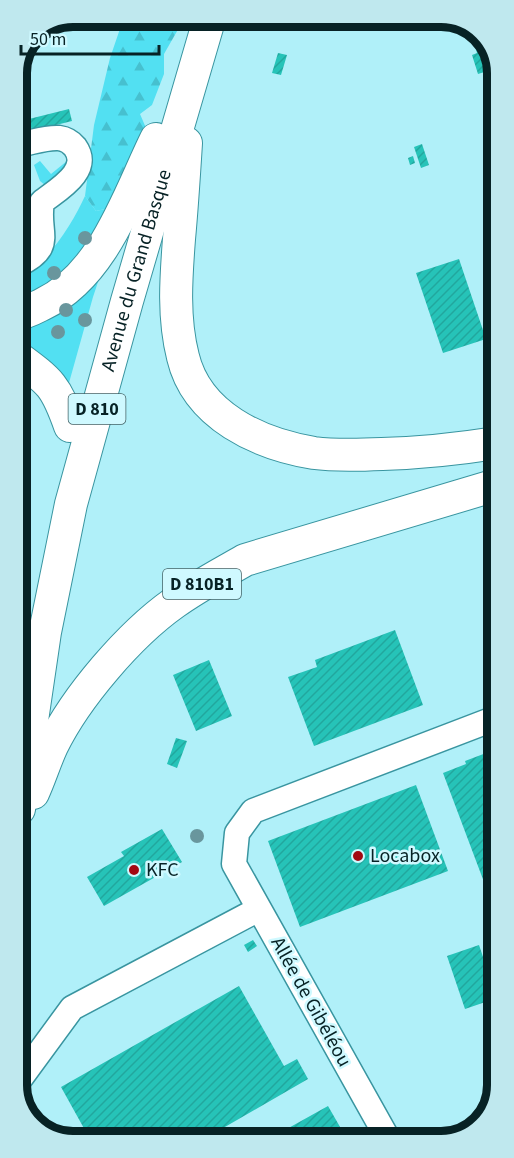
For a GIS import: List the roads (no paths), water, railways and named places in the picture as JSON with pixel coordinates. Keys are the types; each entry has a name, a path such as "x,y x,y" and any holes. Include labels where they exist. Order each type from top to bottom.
{"main road":[{"name":"Avenue du Grand Basque","path":"27,637 70,426 189,27"},
{"name":"Avenue du Grand Basque","path":"27,755 45,632 71,504 207,27"},
{"path":"191,82 176,282 178,324 183,358 193,382 207,402 223,418 249,433 280,445 315,453 354,455 419,453 487,444"},
{"path":"27,312 53,299 92,265 105,244 156,139"},
{"path":"27,364 44,377 56,390 70,426"},
{"name":"D 810B1","path":"27,807 52,746 80,702 107,666 172,604 245,560 487,488"}],"street":[{"path":"27,143 56,138 66,139 74,145 80,162 76,173 64,186 42,202 41,246 37,253 27,259"},
{"name":"Allée de Gibéléou","path":"384,1131 234,864 237,833 253,811 487,721"},
{"path":"27,1070 72,1008 259,909"}],"place":[{"name":"Locabox","path":"358,856"},
{"name":"KFC","path":"134,870"}]}
